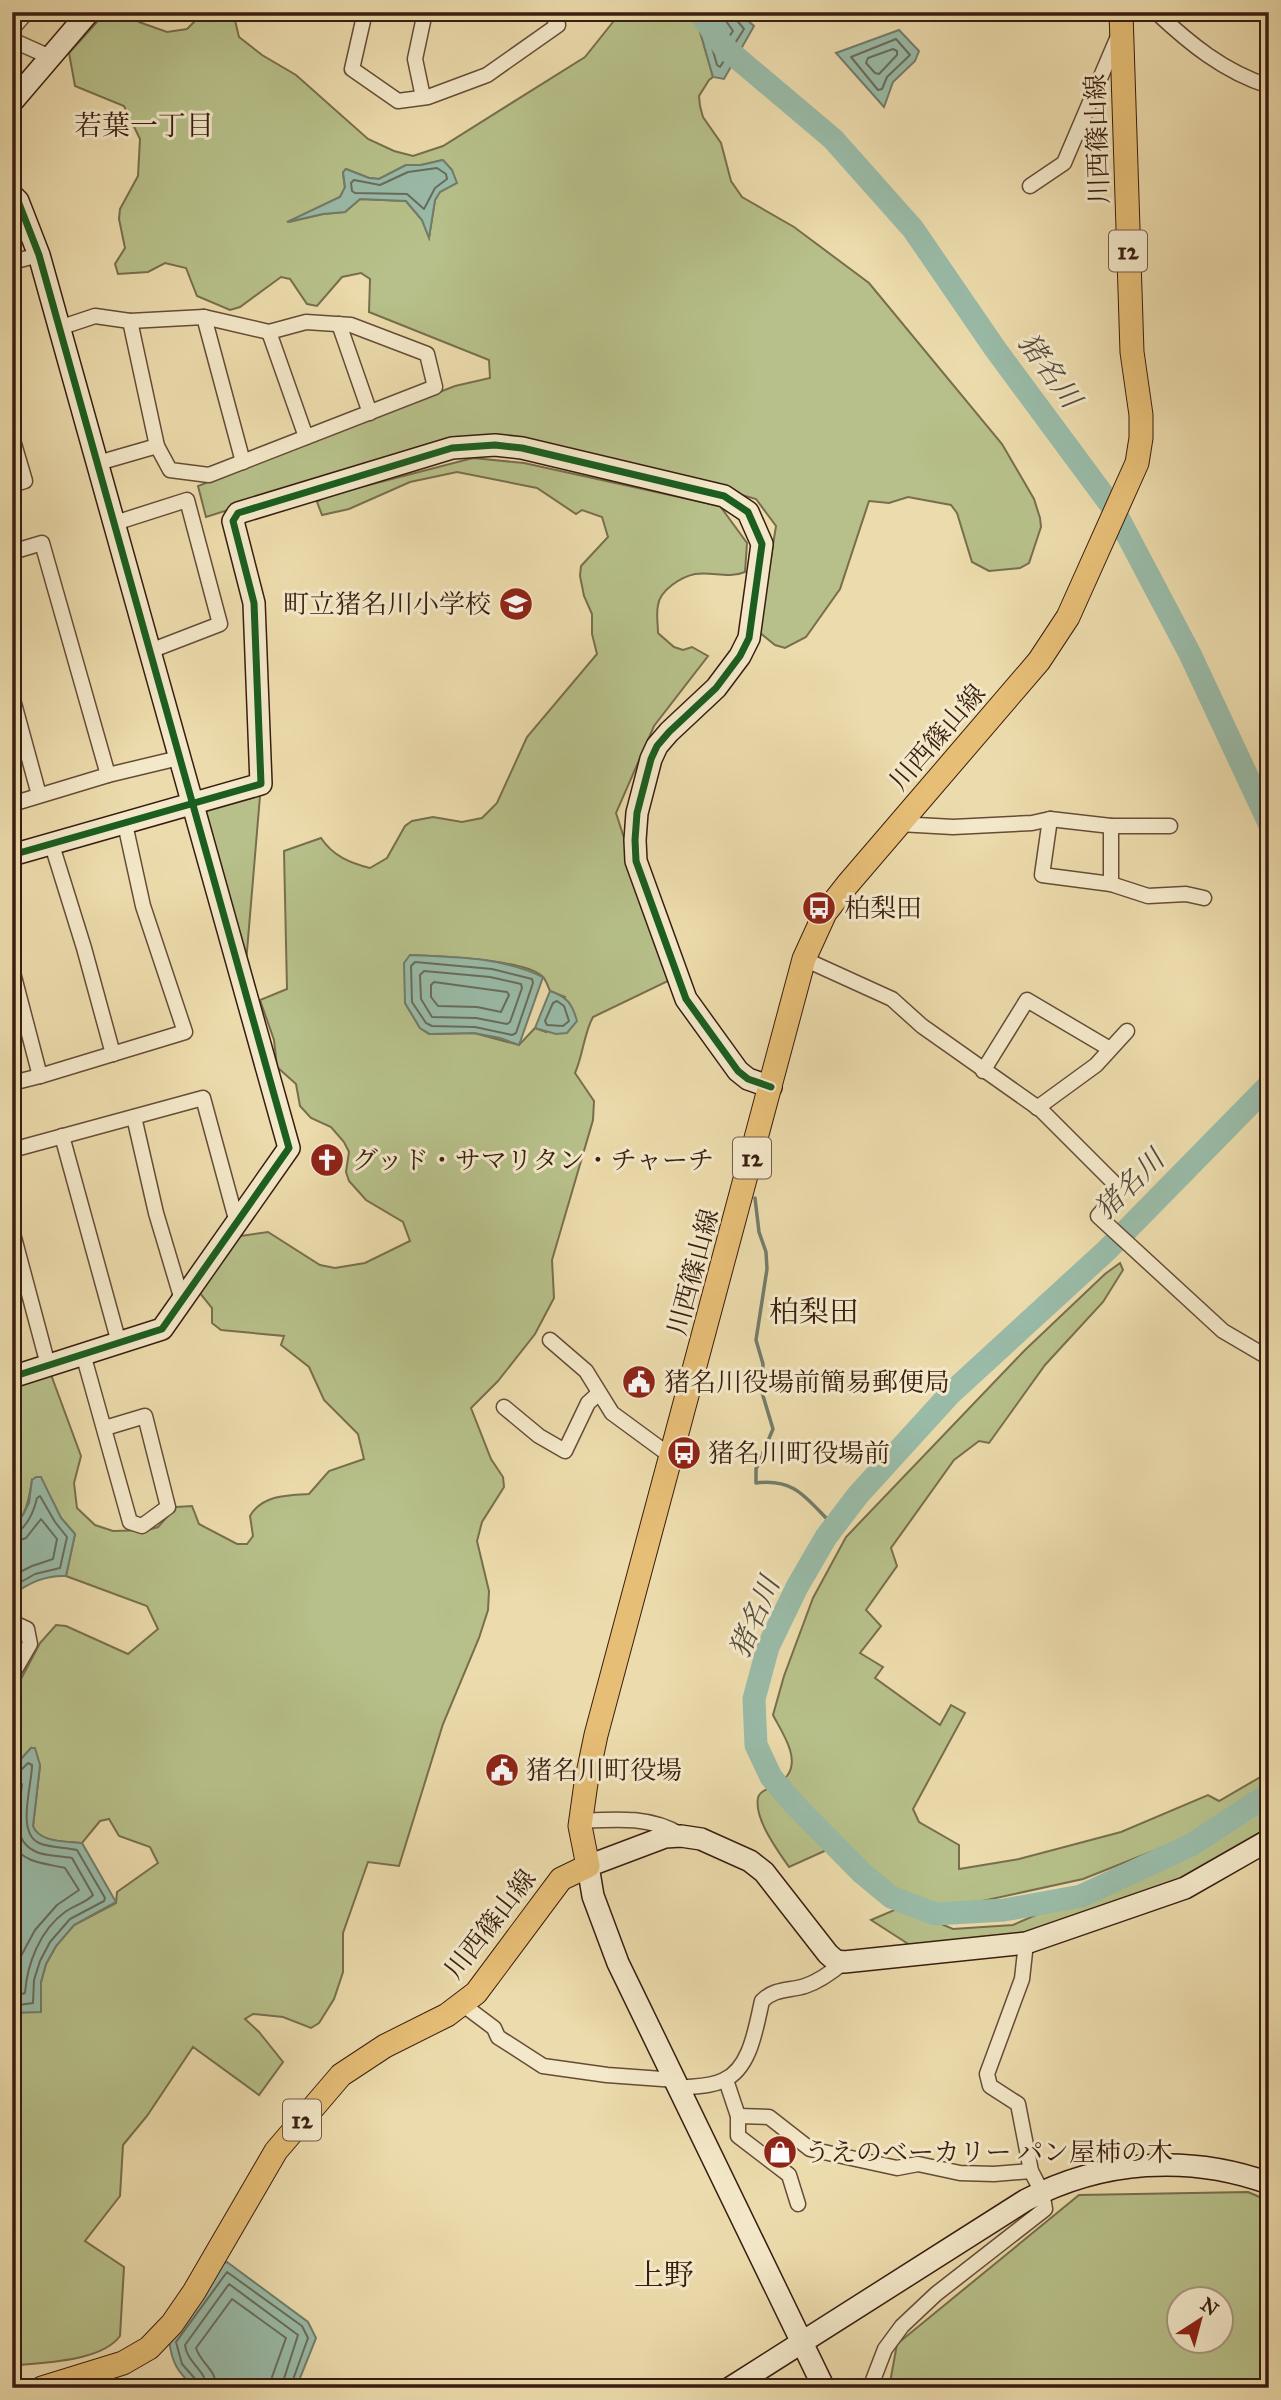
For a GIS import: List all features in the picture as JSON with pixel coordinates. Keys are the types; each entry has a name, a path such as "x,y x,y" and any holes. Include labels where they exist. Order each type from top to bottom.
{"main road":[{"name":"川西篠山線","path":"41,2388 123,2363 149,2348 172,2324 194,2292 276,2151 341,2075 385,2046 447,2015 476,1993 561,1879 588,1866 581,1821 596,1735 804,959 825,914 1039,661 1068,617 1137,463 1141,415 1132,352 1122,17"}],"street":[{"path":"12,29 27,12"},
{"path":"12,102 89,12"},
{"path":"365,12 352,69 398,101 423,97 487,75 558,25 550,12"},
{"path":"423,97 415,60 425,12"},
{"path":"1156,12 1189,43 1214,61 1269,86"},
{"path":"1030,186 1064,163 1122,17"},
{"path":"12,40 50,57"},
{"path":"12,195 18,201 38,255 289,1148 162,1329 12,1377"},
{"path":"12,262 38,255"},
{"path":"59,328 95,317 130,321 204,317 269,332 306,323 351,325 426,354 435,387 209,475 170,470 157,446 130,321"},
{"path":"204,317 243,462"},
{"path":"339,324 370,412"},
{"path":"269,332 306,438"},
{"path":"12,437 25,481 12,485"},
{"path":"12,855 261,784 254,603 233,521 238,513 452,448 475,445 522,448 724,496 748,512 762,544 749,638 740,656 716,688 668,732 657,746 637,813 636,861 685,999 738,1071 748,1079 771,1087"},
{"path":"98,463 157,446"},
{"path":"115,523 187,500 220,624 150,651"},
{"path":"12,552 42,543 108,775"},
{"path":"12,696 39,795"},
{"path":"12,804 108,775 179,758"},
{"path":"899,824 953,827 1032,823 1050,819 1111,826 1170,827"},
{"path":"1050,819 1042,875 1111,884 1148,896 1186,894 1204,898"},
{"path":"12,1083 185,1032 144,906 125,824"},
{"path":"1111,826 1111,884"},
{"path":"51,842 113,1054"},
{"path":"804,959 892,999 922,1026 1037,1108 1121,1190 1098,1216 1223,1331 1269,1358"},
{"path":"12,969 40,1076"},
{"path":"983,1071 1027,1000 1110,1049"},
{"path":"1037,1108 1096,1065 1127,1031"},
{"path":"12,1150 203,1098 237,1223"},
{"path":"134,1117 156,1213 182,1300"},
{"path":"62,1136 119,1343"},
{"path":"12,1230 48,1365"},
{"path":"550,1340 586,1371 612,1413 672,1457"},
{"path":"83,1354 130,1522 142,1526 168,1507 145,1416 105,1428"},
{"path":"504,1408 539,1436 565,1451 588,1403 599,1393"},
{"path":"12,1622 27,1629 30,1644 12,1675"},
{"path":"581,1821 650,1821 664,1825 681,1836"},
{"path":"824,2388 618,1963 593,1896 588,1866 665,1838 681,1836 701,1839 750,1861 764,1872 828,1954 836,1961 844,1962 1027,1943 1185,1888 1269,1840"},
{"path":"870,2388 885,2349 902,2326 936,2294 1045,2209 1042,2192 1031,2171 1018,2104 990,2087 986,2074 1022,1979 1027,1943"},
{"path":"462,2004 494,2028 498,2037 543,2066 678,2084 709,2085 726,2080 747,2056 762,2001 768,1995 820,1980 844,1962"},
{"path":"726,2080 738,2116 738,2136 789,2175 798,2204"},
{"path":"738,2116 769,2116 810,2149 897,2168 918,2164 960,2173 1031,2171"},
{"path":"730,2388 1042,2192 1088,2175 1148,2165 1210,2167 1269,2183"}],"green space":[{"path":"106,12 125,12 139,22 167,32 187,29 204,12 233,12 239,37 262,55 296,75 368,139 413,156 443,146 585,57 613,22 613,12 688,12 697,21 713,77 699,96 700,106 703,117 721,143 731,181 742,197 794,227 869,283 1002,444 1034,499 1040,518 1041,527 1029,563 1020,568 989,571 972,562 957,513 951,505 908,497 889,503 869,501 840,589 806,637 785,648 775,645 759,632 776,526 756,499 691,480 448,440 206,517 198,486 455,386 490,378 489,360 369,312 370,279 361,273 342,277 317,306 307,304 290,279 281,277 240,307 230,310 197,296 186,268 165,263 148,272 118,274 115,264 125,248 119,219 120,209 138,176 140,139 124,106 75,86 69,53","holes":["442,160 452,170 435,200 429,237 422,220 406,201 360,199 345,212 289,222 340,197 345,188 343,173 346,169 379,179 406,165"]},
{"path":"473,458 524,463 720,506 747,543 745,572 732,575 701,573 689,576 667,589 658,605 658,633 674,647 683,650 692,647 708,656 654,726 616,813 670,980 593,1017 590,1023 575,1073 594,1101 593,1120 552,1260 554,1298 535,1334 498,1381 471,1408 491,1459 503,1477 504,1487 482,1522 477,1541 489,1591 488,1610 443,1724 399,1866 368,1862 343,1933 343,1972 334,1999 319,2023 311,2028 283,2017 253,2014 245,2019 283,2062 259,2095 193,2047 147,2116 123,2145 120,2196 85,2241 124,2267 120,2336 111,2345 86,2356 12,2366 12,2013 41,2011 41,1982 46,1964 56,1946 74,1925 116,1903 117,1892 158,1863 150,1847 119,1836 109,1819 100,1821 82,1843 54,1840 36,1832 33,1826 40,1766 31,1748 12,1769 12,1696 40,1643 56,1625 66,1626 128,1654 158,1629 147,1606 66,1576 75,1534 61,1518 52,1500 32,1480 24,1512 12,1528 12,1383 50,1372 81,1456 74,1483 77,1508 95,1525 113,1531 148,1530 158,1527 176,1507 192,1506 199,1524 237,1544 247,1544 253,1536 250,1516 261,1504 276,1498 309,1494 329,1471 364,1459 358,1434 324,1400 309,1367 281,1345 284,1336 221,1330 212,1323 212,1308 195,1287 234,1237 268,1232 320,1265 335,1268 365,1263 410,1241 403,1222 366,1200 349,1181 346,1172 349,1152 344,1142 331,1127 311,1118 300,1106 296,1084 277,1067 274,1040 260,1000 287,989 284,851 321,838 342,858 370,868 387,858 405,826 412,821 433,817 462,822 482,818 497,803 527,737 597,654 592,634 592,614 584,596 580,576 581,566 608,537 602,517 582,510 576,514 537,488 457,472 410,482 349,509 322,515 317,502 326,496","holes":["410,955 499,962 532,970 542,976 550,991 565,997 546,1032 535,1028 519,1045 474,1033 429,1034 420,1028 405,1003"]},
{"path":"261,784 244,987 192,805"},
{"path":"1120,1263 1123,1270 1103,1302 1045,1365 989,1443 979,1441 954,1460 891,1548 897,1566 866,1610 881,1626 860,1653 883,1667 875,1678 940,1725 951,1705 965,1713 913,1809 919,1822 959,1845 959,1869 1019,1859 1121,1832 1208,1795 1219,1801 1269,1772 1269,1784 1191,1836 1083,1879 950,1908 891,1891 840,1844 789,1867 763,1825 758,1798 762,1792 785,1778 791,1769 791,1753 773,1715 784,1676 813,1598 846,1537 1025,1350"},
{"path":"1269,1805 1269,1833 1195,1877 1015,1937 913,1947 871,1920 899,1908 953,1929 1013,1925 1047,1910 1098,1898 1205,1847"},
{"path":"1248,2192 1269,2201 1269,2388 889,2388 897,2344 1079,2195"}],"water":[{"path":"688,12 738,12 754,26 724,79 713,77 697,21"},
{"path":"899,30 919,51 915,61 893,82 884,107 836,53"},
{"path":"443,160 452,170 457,183 440,192 435,200 429,238 422,220 406,201 360,199 345,212 287,222 340,197 345,187 343,172 346,169 379,179 406,165"},
{"path":"410,955 495,962 543,977 519,1045 474,1033 430,1034 420,1028 405,1003 404,963"},
{"path":"550,991 565,998 573,1010 577,1021 567,1033 556,1034 535,1028"},
{"path":"41,1477 61,1518 75,1534 66,1576 38,1581 12,1595 12,1528 29,1503 32,1480"},
{"path":"31,1748 35,1748 40,1765 33,1826 36,1832 47,1838 82,1843 116,1902 74,1925 56,1946 46,1964 41,1982 41,2012 12,2013 12,1769"},
{"path":"227,2262 308,2322 316,2338 296,2388 194,2388 176,2366 169,2340 222,2264"}],"waterway":[{"name":"猪名川","path":"699,12 724,47 833,139 913,229 996,350 1113,508 1190,654 1269,823"},
{"name":"猪名川","path":"1269,1085 1107,1250 950,1394 858,1495 826,1537 797,1587 768,1647 754,1699 756,1745 771,1777 862,1873 891,1897 935,1914 1004,1910 1081,1896 1191,1845 1269,1794"},
{"path":"755,1198 767,1269 756,1340 763,1364 761,1389 773,1429 756,1469 756,1483 770,1482 792,1488 834,1526"}],"cycle path":[{"path":"12,195 18,201 39,255 289,1148 162,1329 12,1377"},
{"path":"12,855 261,784 254,603 233,521 238,513 452,448 495,445 522,448 724,496 748,512 762,544 749,638 740,656 716,688 657,746 637,813 636,861 686,999 738,1071 748,1079 771,1087"}],"place":[{"name":"町立猪名川小学校","path":"516,604"},
{"name":"柏梨田","path":"819,908"},
{"name":"グッド・サマリタン・チャーチ","path":"327,1160"},
{"name":"猪名川役場前簡易郵便局","path":"639,1382"},
{"name":"猪名川町役場前","path":"684,1453"},
{"name":"猪名川町役場","path":"502,1770"},
{"name":"うえのベーカリー パン屋柿の木","path":"780,2152"}],"district":[{"name":"若葉一丁目","path":"144,125"},
{"name":"柏梨田","path":"814,1312"},
{"name":"上野","path":"664,2275"}]}
